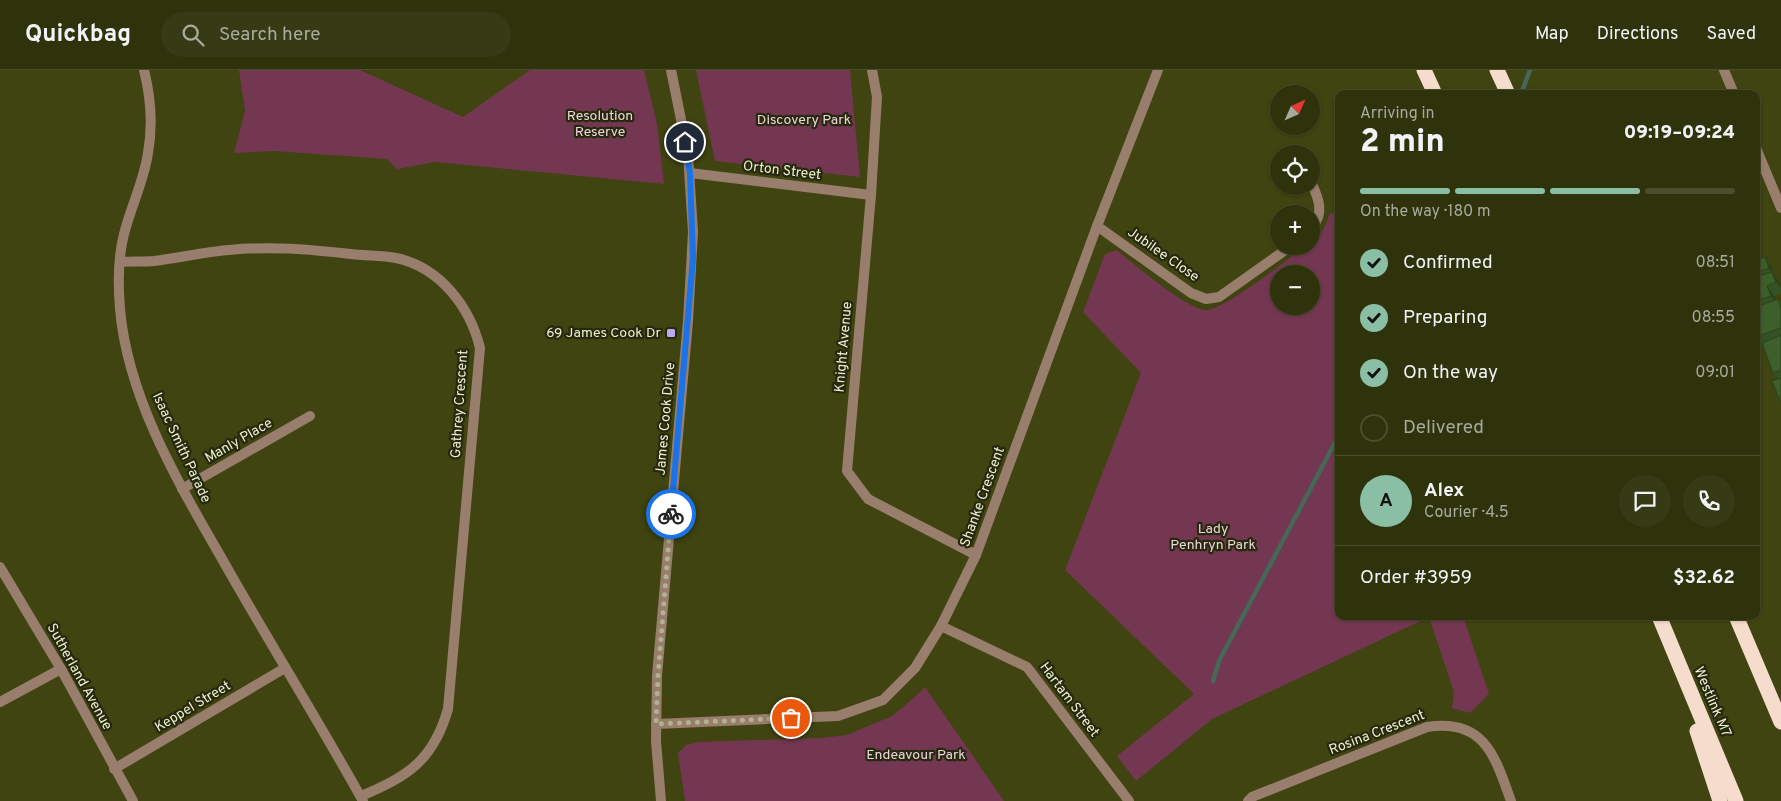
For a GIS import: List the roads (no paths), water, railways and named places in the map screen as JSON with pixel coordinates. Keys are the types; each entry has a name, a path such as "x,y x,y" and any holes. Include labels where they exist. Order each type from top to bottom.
{"highway":[{"path":"1424,70 1433,90"},
{"path":"1499,72 1506,90"},
{"name":"Westlink M7","path":"1660,620 1736,801"},
{"path":"1738,620 1781,722"},
{"path":"1669,643 1720,801"}],"street":[{"name":"Isaac Smith Parade","path":"144,70 152,108 148,153 143,177 124,235 120,262 120,310 129,365 146,412 182,489 362,799"},
{"name":"James Cook Drive","path":"660,801 656,724 658,676 693,258 688,154 671,70"},
{"name":"Knight Avenue","path":"872,70 877,97 871,195 848,471 868,499 976,555"},
{"name":"Shanke Crescent","path":"656,724 838,716 883,700 916,668 941,626 976,555 1097,226 1158,70"},
{"path":"1724,70 1732,90"},
{"path":"1760,158 1781,208"},
{"name":"Orton Street","path":"690,173 871,195"},
{"name":"Jubilee Close","path":"1097,226 1191,293 1206,299 1219,297 1278,255"},
{"name":"Gathrey Crescent","path":"120,262 153,261 227,250 260,248 295,248 396,258 414,264 444,282 476,330 480,348 448,709 442,730 430,751 418,764 404,775 362,799"},
{"name":"Manly Place","path":"182,489 310,416"},
{"name":"Sutherland Avenue","path":"0,567 61,669 133,801"},
{"name":"Hartam Street","path":"941,626 1027,667 1129,801"},
{"name":"Keppel Street","path":"114,769 285,668"},
{"path":"0,702 61,669"},
{"name":"Rosina Crescent","path":"1248,801 1252,797 1427,727 1440,725 1468,730 1480,738 1490,750 1511,801"}],"waterway":[{"path":"1522,90 1530,70"},
{"path":"1213,681 1219,661 1335,443"}],"place":[{"name":"69 James Cook Dr","path":"671,333"}],"park label":[{"name":"Discovery Park","path":"804,120"},
{"name":"Resolution Reserve","path":"600,124"},
{"name":"Lady Penhryn Park","path":"1213,538"},
{"name":"Endeavour Park","path":"916,755"}]}
